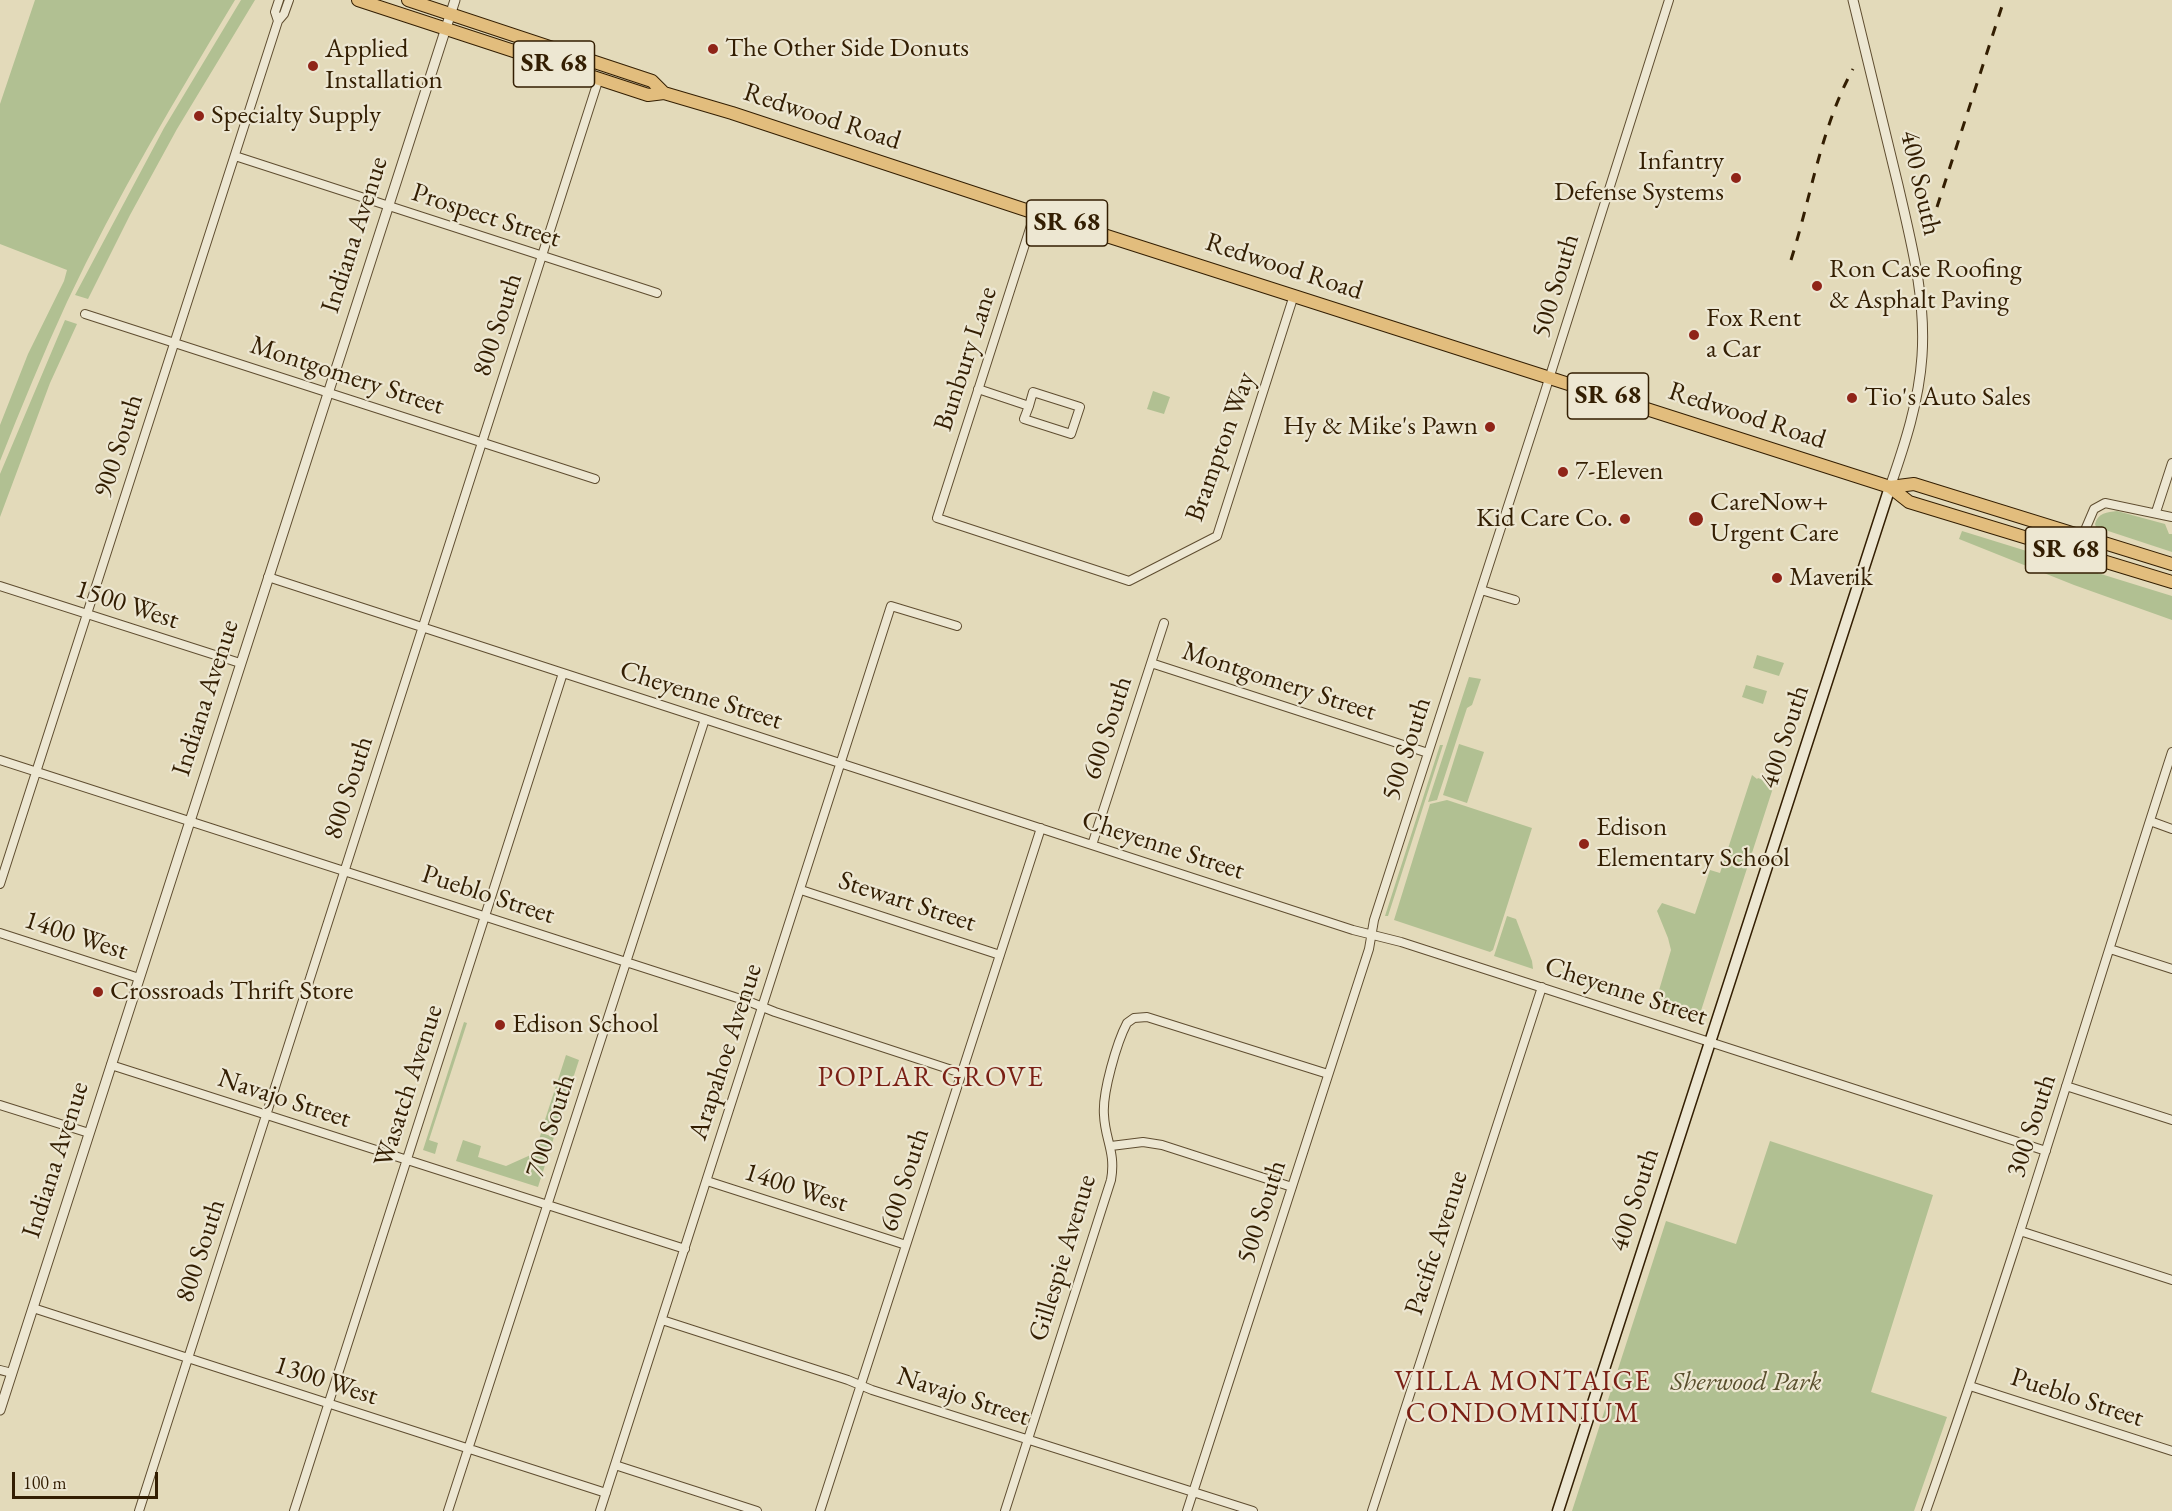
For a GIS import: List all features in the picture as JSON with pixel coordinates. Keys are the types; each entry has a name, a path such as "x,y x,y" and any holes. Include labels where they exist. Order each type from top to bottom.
{"main road":[{"name":"Redwood Road","path":"358,0 648,95 664,93 950,183 1035,213 1890,487 1909,502 2172,582"},
{"name":"Redwood Road","path":"408,0 652,81 664,93"},
{"name":"Redwood Road","path":"1890,487 1914,484 2172,564"},
{"name":"400 South","path":"1558,1511 1890,487"}],"street":[{"name":"900 South","path":"278,21 275,12 279,0"},
{"name":"900 South","path":"0,884 278,21 284,14 289,0"},
{"name":"Indiana Avenue","path":"0,1410 455,0"},
{"name":"500 South","path":"1187,1511 1369,949 1371,933 1669,0"},
{"name":"400 South","path":"1853,0 1916,263 1922,308 1922,356 1918,390 1911,423 1890,487"},
{"name":"800 South","path":"139,1511 599,78"},
{"name":"Prospect Street","path":"234,156 657,293"},
{"name":"Bunbury Lane","path":"937,518 1035,213"},
{"name":"Brampton Way","path":"937,518 1129,581 1217,536 1294,295"},
{"name":"Montgomery Street","path":"85,314 596,479"},
{"path":"978,389 1029,406"},
{"path":"1033,392 1080,407 1071,434 1024,419 1029,406 1033,392"},
{"path":"2156,512 2172,463"},
{"path":"2082,537 2094,509 2105,503 2172,517"},
{"name":"Cheyenne Street","path":"268,577 1353,930 1371,933 1542,987 2046,1151"},
{"name":"1500 West","path":"0,586 240,663"},
{"path":"1481,590 1515,600"},
{"name":"Arapahoe Avenue","path":"600,1511 891,606 957,626"},
{"name":"600 South","path":"1092,845 1164,623"},
{"name":"Montgomery Street","path":"1151,663 1428,753"},
{"name":"Wasatch Avenue","path":"294,1511 563,673"},
{"name":"700 South","path":"448,1511 705,719"},
{"name":"300 South","path":"1926,1511 1970,1386 2172,752"},
{"name":"Pueblo Street","path":"0,760 485,916 961,1073"},
{"path":"2150,821 2172,829"},
{"name":"600 South","path":"820,1511 1041,828"},
{"name":"Stewart Street","path":"801,890 1000,955"},
{"name":"1400 West","path":"0,933 139,978"},
{"path":"2110,949 2172,969"},
{"name":"Pacific Avenue","path":"1372,1511 1542,987"},
{"name":"Gillespie Avenue","path":"1005,1511 1108,1191 1113,1167 1104,1116 1105,1095 1125,1027 1134,1018 1147,1017 1328,1074"},
{"name":"Navajo Street","path":"111,1065 685,1249"},
{"path":"2066,1086 2172,1120"},
{"path":"0,1105 89,1133"},
{"path":"1111,1146 1143,1142 1161,1145 1292,1187"},
{"name":"1400 West","path":"707,1181 906,1245"},
{"path":"2020,1231 2172,1280"},
{"name":"1300 West","path":"33,1308 606,1493"},
{"name":"Navajo Street","path":"662,1320 1253,1511"},
{"path":"0,1370 12,1373"},
{"name":"Pueblo Street","path":"1970,1386 2172,1451"},
{"path":"615,1465 757,1511"}],"green space":[{"path":"35,0 235,0 147,149 86,263 49,341 0,461 0,425 28,354 64,281 67,270 0,244 0,104"},
{"path":"241,0 255,0 177,129 88,299 75,295 164,128"},
{"path":"65,320 77,324 50,383 0,517 0,474"},
{"path":"1153,391 1170,397 1164,414 1147,409"},
{"path":"2117,511 2165,524 2169,534 2172,534 2172,552 2096,527 2096,520 2101,515"},
{"path":"1962,531 2172,596 2172,620 2074,585 1959,539"},
{"path":"1757,655 1784,663 1779,676 1753,668"},
{"path":"1469,677 1481,679 1472,705 1467,708 1437,800 1428,802"},
{"path":"1746,685 1767,691 1763,704 1742,697"},
{"path":"1459,744 1484,752 1467,803 1443,795"},
{"path":"1440,745 1443,745 1388,916 1385,916"},
{"path":"1752,775 1773,784 1772,791 1698,1020 1654,1007 1671,950 1657,911 1662,903 1695,914 1710,870 1720,873"},
{"path":"1447,800 1532,828 1493,950 1490,952 1394,920 1430,804"},
{"path":"1507,916 1516,919 1533,969 1494,956"},
{"path":"1560,971 1631,994 1629,1000 1559,977"},
{"path":"464,1022 467,1023 429,1140 438,1143 435,1154 423,1150"},
{"path":"566,1055 579,1060 555,1134 542,1129"},
{"path":"541,1133 554,1137 538,1187 456,1161 463,1140 481,1146 478,1157 506,1166 535,1153"},
{"name":"Sherwood Park","path":"1770,1141 1933,1195 1871,1392 1947,1417 1914,1511 1572,1511 1666,1221 1736,1244"}],"railway":[{"path":"1937,207 2004,0"},
{"path":"1791,260 1825,138 1842,91 1853,69"}],"place":[{"name":"The Other Side Donuts","path":"713,49"},
{"name":"Applied Installation","path":"313,66"},
{"name":"Specialty Supply","path":"199,116"},
{"name":"Infantry Defense Systems","path":"1736,178"},
{"name":"Ron Case Roofing & Asphalt Paving","path":"1817,286"},
{"name":"Fox Rent a Car","path":"1694,335"},
{"name":"Tio's Auto Sales","path":"1852,398"},
{"name":"Hy & Mike's Pawn","path":"1490,427"},
{"name":"7-Eleven","path":"1563,472"},
{"name":"Kid Care Co.","path":"1625,519"},
{"name":"CareNow+ Urgent Care","path":"1696,519"},
{"name":"Maverik","path":"1777,578"},
{"name":"Edison Elementary School","path":"1584,844"},
{"name":"Crossroads Thrift Store","path":"98,992"},
{"name":"Edison School","path":"500,1025"}],"district":[{"name":"POPLAR GROVE","path":"931,1078"},
{"name":"VILLA MONTAIGE CONDOMINIUM","path":"1523,1398"}]}
